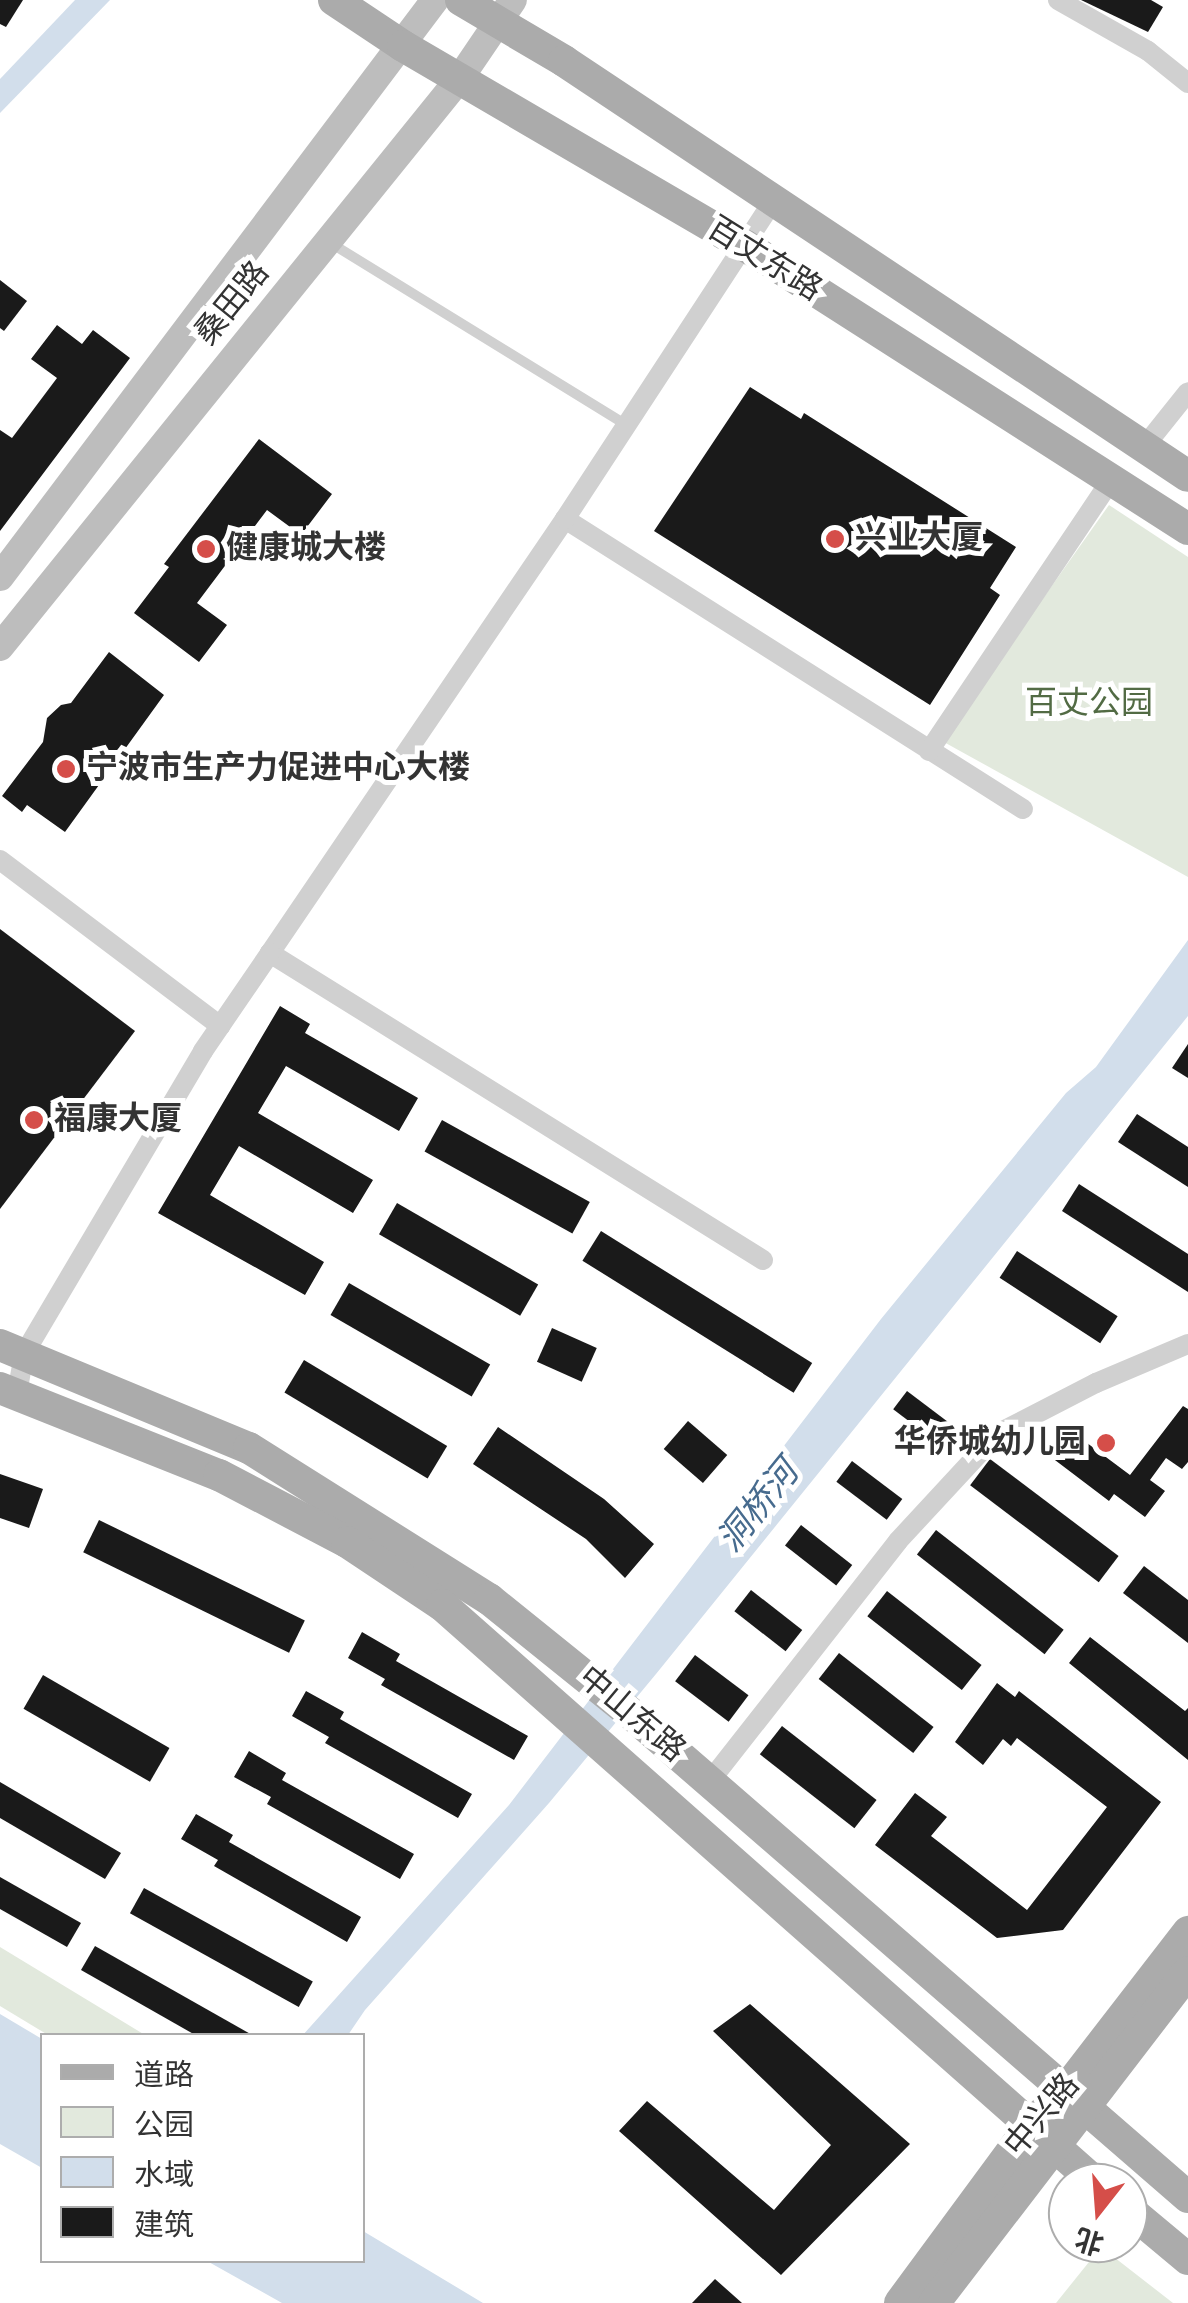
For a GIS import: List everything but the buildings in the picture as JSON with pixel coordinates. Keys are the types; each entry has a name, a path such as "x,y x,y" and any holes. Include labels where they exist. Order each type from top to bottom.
{"main road":[{"name":"百丈东路","path":"334,0 404,46 744,245 1188,529"},
{"name":"桑田路","path":"0,577 436,0"},
{"name":"百丈东路","path":"461,0 506,11 774,200 1188,476"},
{"name":"桑田路","path":"0,647 460,78 506,11"},
{"name":"中山东路","path":"12,1349 249,1448 489,1598 710,1781 1188,2197"},
{"name":"中山东路","path":"8,1391 219,1474 346,1542 442,1605 1074,2163"},
{"name":"中兴路","path":"1075,2098 1188,1932"},
{"name":"中兴路","path":"900,2303 1042,2135 1188,1972"},
{"name":"中兴路","path":"934,2303 1042,2135"},
{"path":"1148,2227 1188,2260"}],"street":[{"path":"1058,0 1148,51 1188,83"},
{"path":"8,1391 12,1349 220,1026 565,519 774,200"},
{"path":"1144,447 1188,392"},
{"path":"929,751 1111,480"},
{"path":"565,519 1023,809"},
{"path":"0,860 220,1026"},
{"path":"270,953 764,1260"},
{"path":"710,1781 898,1541 997,1434 1096,1383 1188,1344"}],"lane":[{"path":"328,242 626,426"}],"green space":[{"name":"百丈公园","path":"1109,505 1188,557 1188,877 942,741"},
{"path":"0,1947 142,2033 45,2033 0,2006"},
{"path":"1088,2263 1122,2263 1173,2303 1056,2303"}],"water":[{"path":"75,0 110,0 0,113 0,79"},
{"name":"洞桥河","path":"1188,940 1188,1016 656,1674 549,1803 365,2010 349,2033 305,2033 509,1805 881,1319 1066,1093 1096,1067"},
{"path":"0,2014 40,2038 40,2167 0,2144"},
{"path":"365,2232 483,2303 282,2303 211,2263 365,2263"}],"place":[{"name":"兴业大厦","path":"835,539"},
{"name":"健康城大楼","path":"206,549"},
{"name":"宁波市生产力促进中心大楼","path":"66,769"},
{"name":"福康大厦","path":"34,1120"},
{"name":"华侨城幼儿园","path":"1106,1443"}]}
